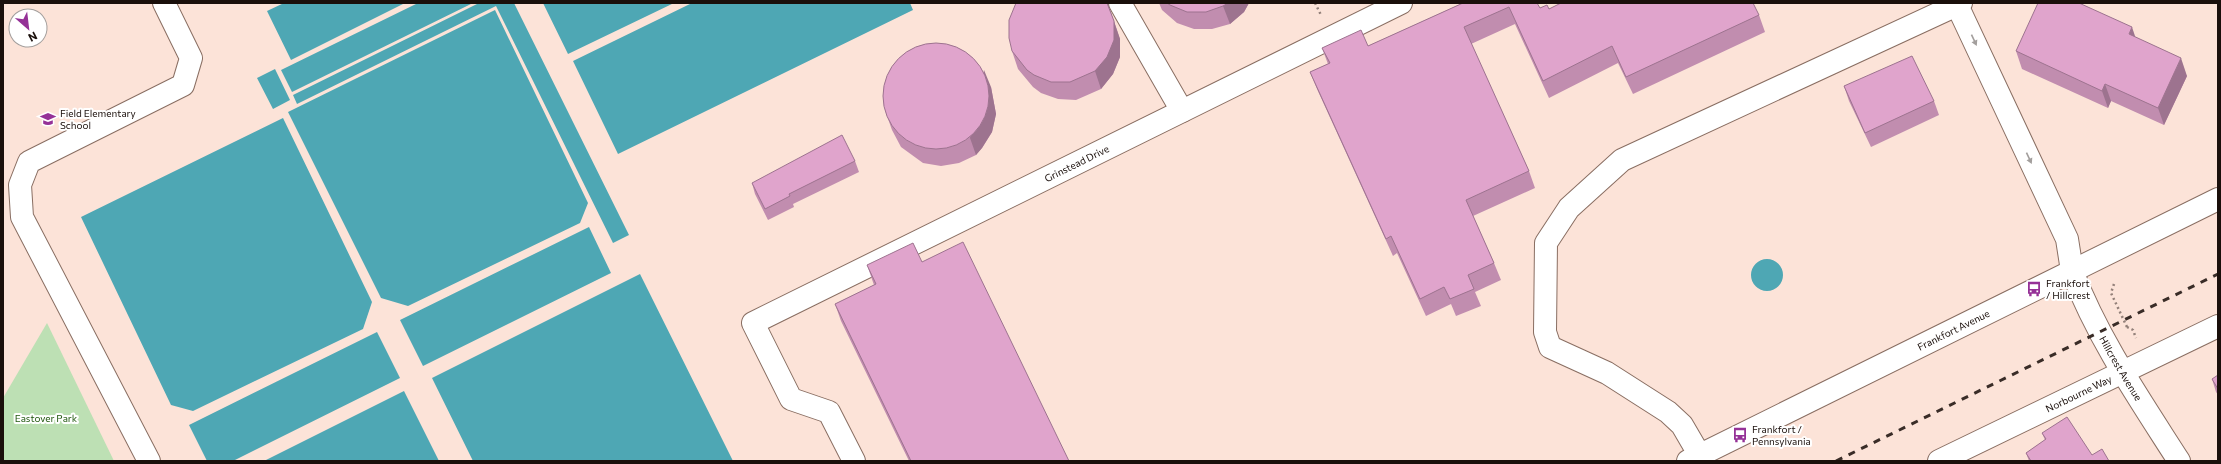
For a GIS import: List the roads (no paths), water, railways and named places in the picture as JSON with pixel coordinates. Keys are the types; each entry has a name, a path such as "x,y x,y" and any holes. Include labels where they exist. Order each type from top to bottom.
{"street":[{"path":"149,461 22,217 20,185 29,162 183,85 191,58 164,3"},
{"path":"1120,3 1182,111"},
{"name":"Grinstead Drive","path":"854,461 829,412 791,399 753,323 1401,3"},
{"path":"1697,459 1682,425 1668,412 1607,373 1550,347 1545,332 1546,243 1569,208 1622,160 1959,4"},
{"name":"Hillcrest Avenue","path":"1959,4 2066,239 2072,270 2083,299 2122,372 2179,461"},
{"name":"Frankfort Avenue","path":"1697,459 2072,270 2218,199"},
{"name":"Norbourne Way","path":"1944,460 2218,326"}],"water":[{"path":"284,3 405,3 291,60 267,11"},
{"path":"418,3 473,3 292,92 281,70"},
{"path":"479,3 514,3 629,235 613,243 496,6 297,104 293,95"},
{"path":"543,3 674,3 568,54"},
{"path":"692,3 910,3 913,10 618,154 573,61"},
{"path":"495,10 588,203 580,223 408,306 381,298 288,112"},
{"path":"275,69 290,100 273,109 257,78"},
{"path":"283,118 372,302 363,329 193,411 171,405 81,217"},
{"path":"589,227 611,273 423,366 400,320"},
{"path":"1764,259 1770,259 1779,263 1783,275 1779,287 1770,291 1764,291 1755,287 1751,278 1751,272 1755,263"},
{"path":"640,274 733,461 473,461 432,378"},
{"path":"377,332 400,378 233,461 207,461 189,425"},
{"path":"404,391 439,461 264,461"}],"railway":[{"path":"1836,461 2218,274"}],"place":[{"name":"Field Elementary School","path":"48,119"},
{"name":"Frankfort / Hillcrest","path":"2034,289"},
{"name":"Frankfort / Pennsylvania","path":"1740,435"}],"park label":[{"name":"Eastover Park","path":"46,418"}]}
